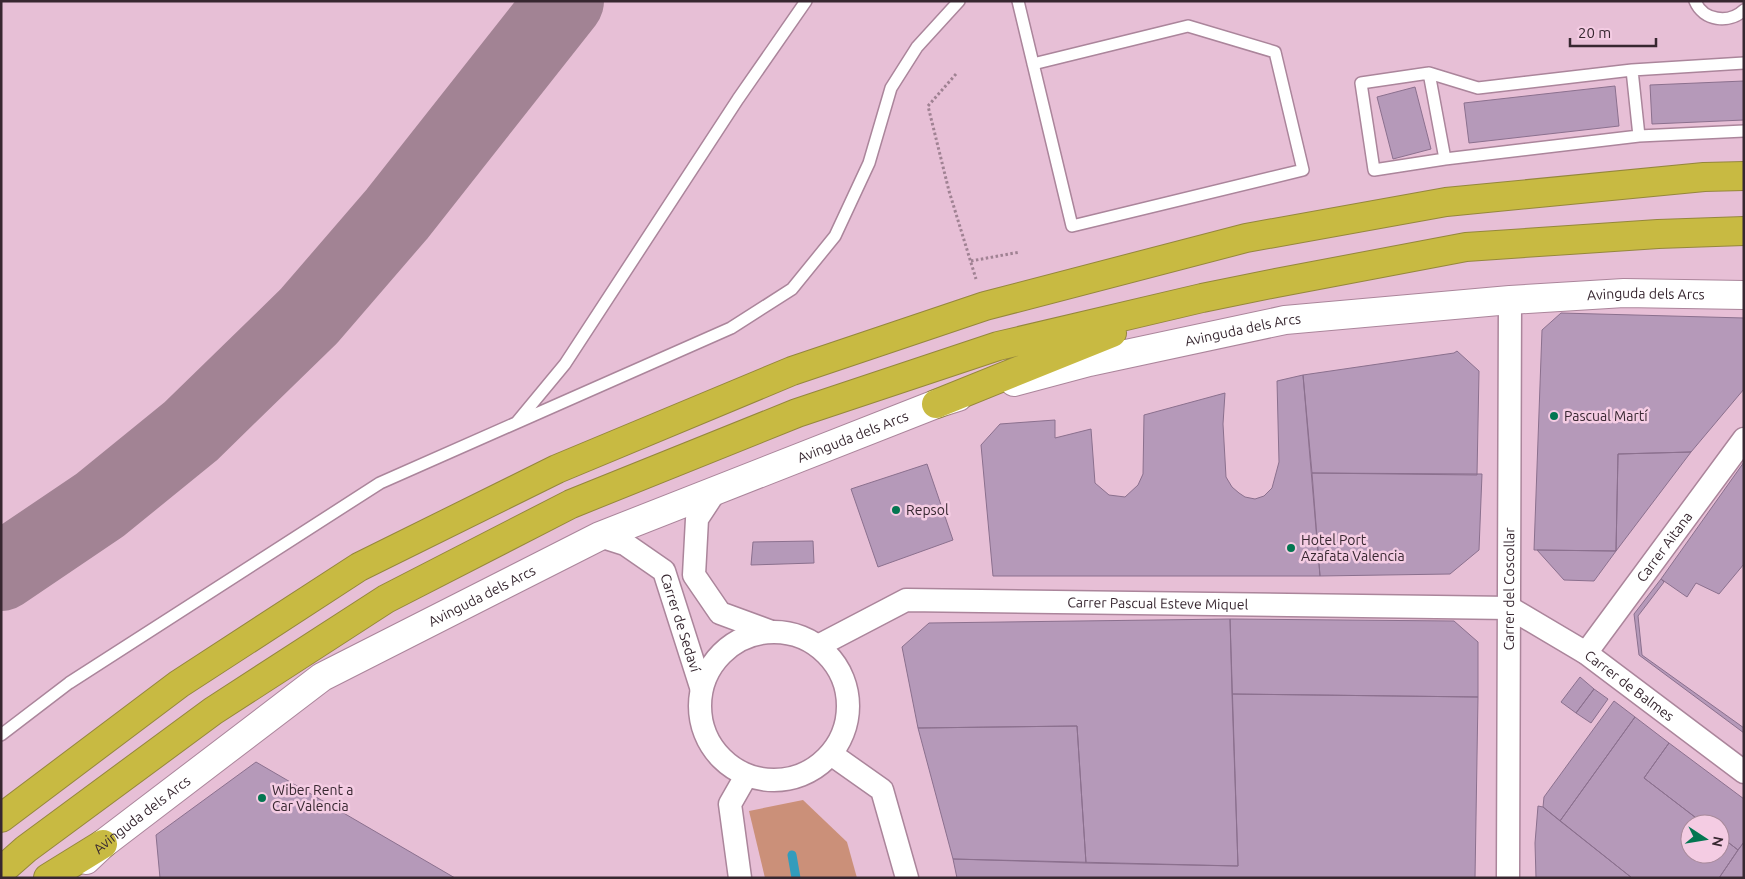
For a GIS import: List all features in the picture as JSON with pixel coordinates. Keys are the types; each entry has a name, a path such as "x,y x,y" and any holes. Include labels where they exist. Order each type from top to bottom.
{"highway":[{"path":"1,818 179,684 359,567 575,461 792,371 985,306 1246,238 1446,202 1704,177 1744,176"},
{"path":"1,872 26,849 213,711 386,599 571,504 798,413 998,346 1202,298 1466,247 1658,234 1744,231"},
{"path":"936,404 1202,298"},
{"path":"48,878 103,844"}],"street":[{"name":"Avinguda dels Arcs","path":"67,878 103,844 322,677 600,536 936,404 1090,362 1285,320 1510,300 1624,293 1744,295"},
{"name":"Carrer del Coscollar","path":"1508,878 1510,300"},
{"name":"Carrer Aitana","path":"1586,653 1744,438"},
{"path":"716,490 697,519 694,575 720,613 769,631 795,635 818,646 830,657 843,680 848,705 844,731 831,754 811,770 796,777 771,781 746,776 721,759 706,738 699,713 701,687 712,663 723,652 744,638 769,631"},
{"name":"Carrer de Sedaví","path":"600,536 625,544 664,571 701,687"},
{"name":"Carrer Pascual Esteve Miquel","path":"818,646 906,600 1510,608"},
{"name":"Carrer de Balmes","path":"1510,608 1586,653 1744,772"},
{"path":"831,754 882,790 907,878"},
{"path":"740,878 730,804 746,776"}],"lane":[{"path":"516,424 565,364 738,100 806,1"},
{"path":"1,735 70,683 380,483 731,328 792,289 835,236 869,163 890,88 917,47 959,1"},
{"path":"1018,1 1033,64 1072,226 1304,170 1275,52 1188,26 1033,64"},
{"path":"1695,1 1698,8 1711,18 1728,20 1744,10"},
{"path":"1744,63 1632,70 1478,88 1429,73 1361,82 1374,170 1445,159 1639,136 1744,131"},
{"path":"1632,70 1639,136"},
{"path":"1429,73 1445,159"}],"path":[{"path":"956,74 928,106 949,191 985,306"},
{"path":"971,261 1020,252"}],"shaded area":[{"path":"803,800 847,842 857,878 765,878 749,811"}],"building":[{"path":"1744,81 1744,120 1652,124 1650,85"},
{"path":"1615,86 1619,126 1469,143 1464,103"},
{"path":"1415,87 1431,149 1393,159 1377,97"},
{"path":"1561,313 1744,318 1744,389 1691,452 1618,454 1616,551 1534,550 1542,330"},
{"path":"1457,351 1479,371 1477,475 1312,473 1303,375 1454,353"},
{"path":"1303,375 1320,576 993,576 981,445 1000,424 1055,420 1055,438 1091,429 1095,483 1109,495 1125,497 1138,485 1143,474 1144,415 1225,393 1223,424 1226,477 1232,487 1239,493 1245,497 1255,499 1264,496 1272,488 1279,462 1277,381"},
{"path":"1691,452 1616,551 1618,454"},
{"path":"1744,462 1744,564 1719,594 1696,583 1687,597 1661,579"},
{"path":"927,464 953,540 878,567 851,489"},
{"path":"1312,473 1482,474 1479,550 1450,574 1320,576"},
{"path":"813,541 814,563 751,565 753,542"},
{"path":"1537,550 1616,551 1594,581 1564,580"},
{"path":"1661,579 1664,582 1638,616 1642,655 1744,728 1744,733 1639,655 1634,614"},
{"path":"1230,619 1238,866 1086,863 1077,726 918,728 902,647 929,623"},
{"path":"1230,619 1454,621 1478,642 1478,697 1232,694"},
{"path":"1580,677 1594,689 1576,713 1561,702"},
{"path":"1594,689 1608,699 1591,723 1576,713"},
{"path":"1232,694 1478,697 1475,878 957,878 953,859 1238,866"},
{"path":"1614,701 1635,717 1560,821 1543,807 1544,797"},
{"path":"1635,717 1669,743 1644,778 1691,814 1680,814 1680,864 1728,864 1719,878 1632,878 1560,821"},
{"path":"1077,726 1086,863 953,859 918,728"},
{"path":"1669,743 1744,799 1744,842 1738,850 1730,844 1730,814 1691,814 1644,778"},
{"name":"Wiber Rent a Car Valencia","path":"256,762 455,878 160,878 156,835"},
{"path":"1538,806 1543,807 1632,878 1536,878 1535,843"},
{"path":"1744,842 1744,878 1719,878 1730,864"},
{"path":"1730,844 1738,850 1730,862"}],"waterway":[{"path":"792,855 796,878"}],"taxiway":[{"path":"1,572 100,505 191,431 309,316 397,214 565,1"}],"place":[{"name":"Pascual Martí","path":"1554,416"},
{"name":"Repsol","path":"896,510"},
{"name":"Hotel Port Azafata Valencia","path":"1291,548"},
{"name":"Wiber Rent a Car Valencia","path":"262,798"}]}
